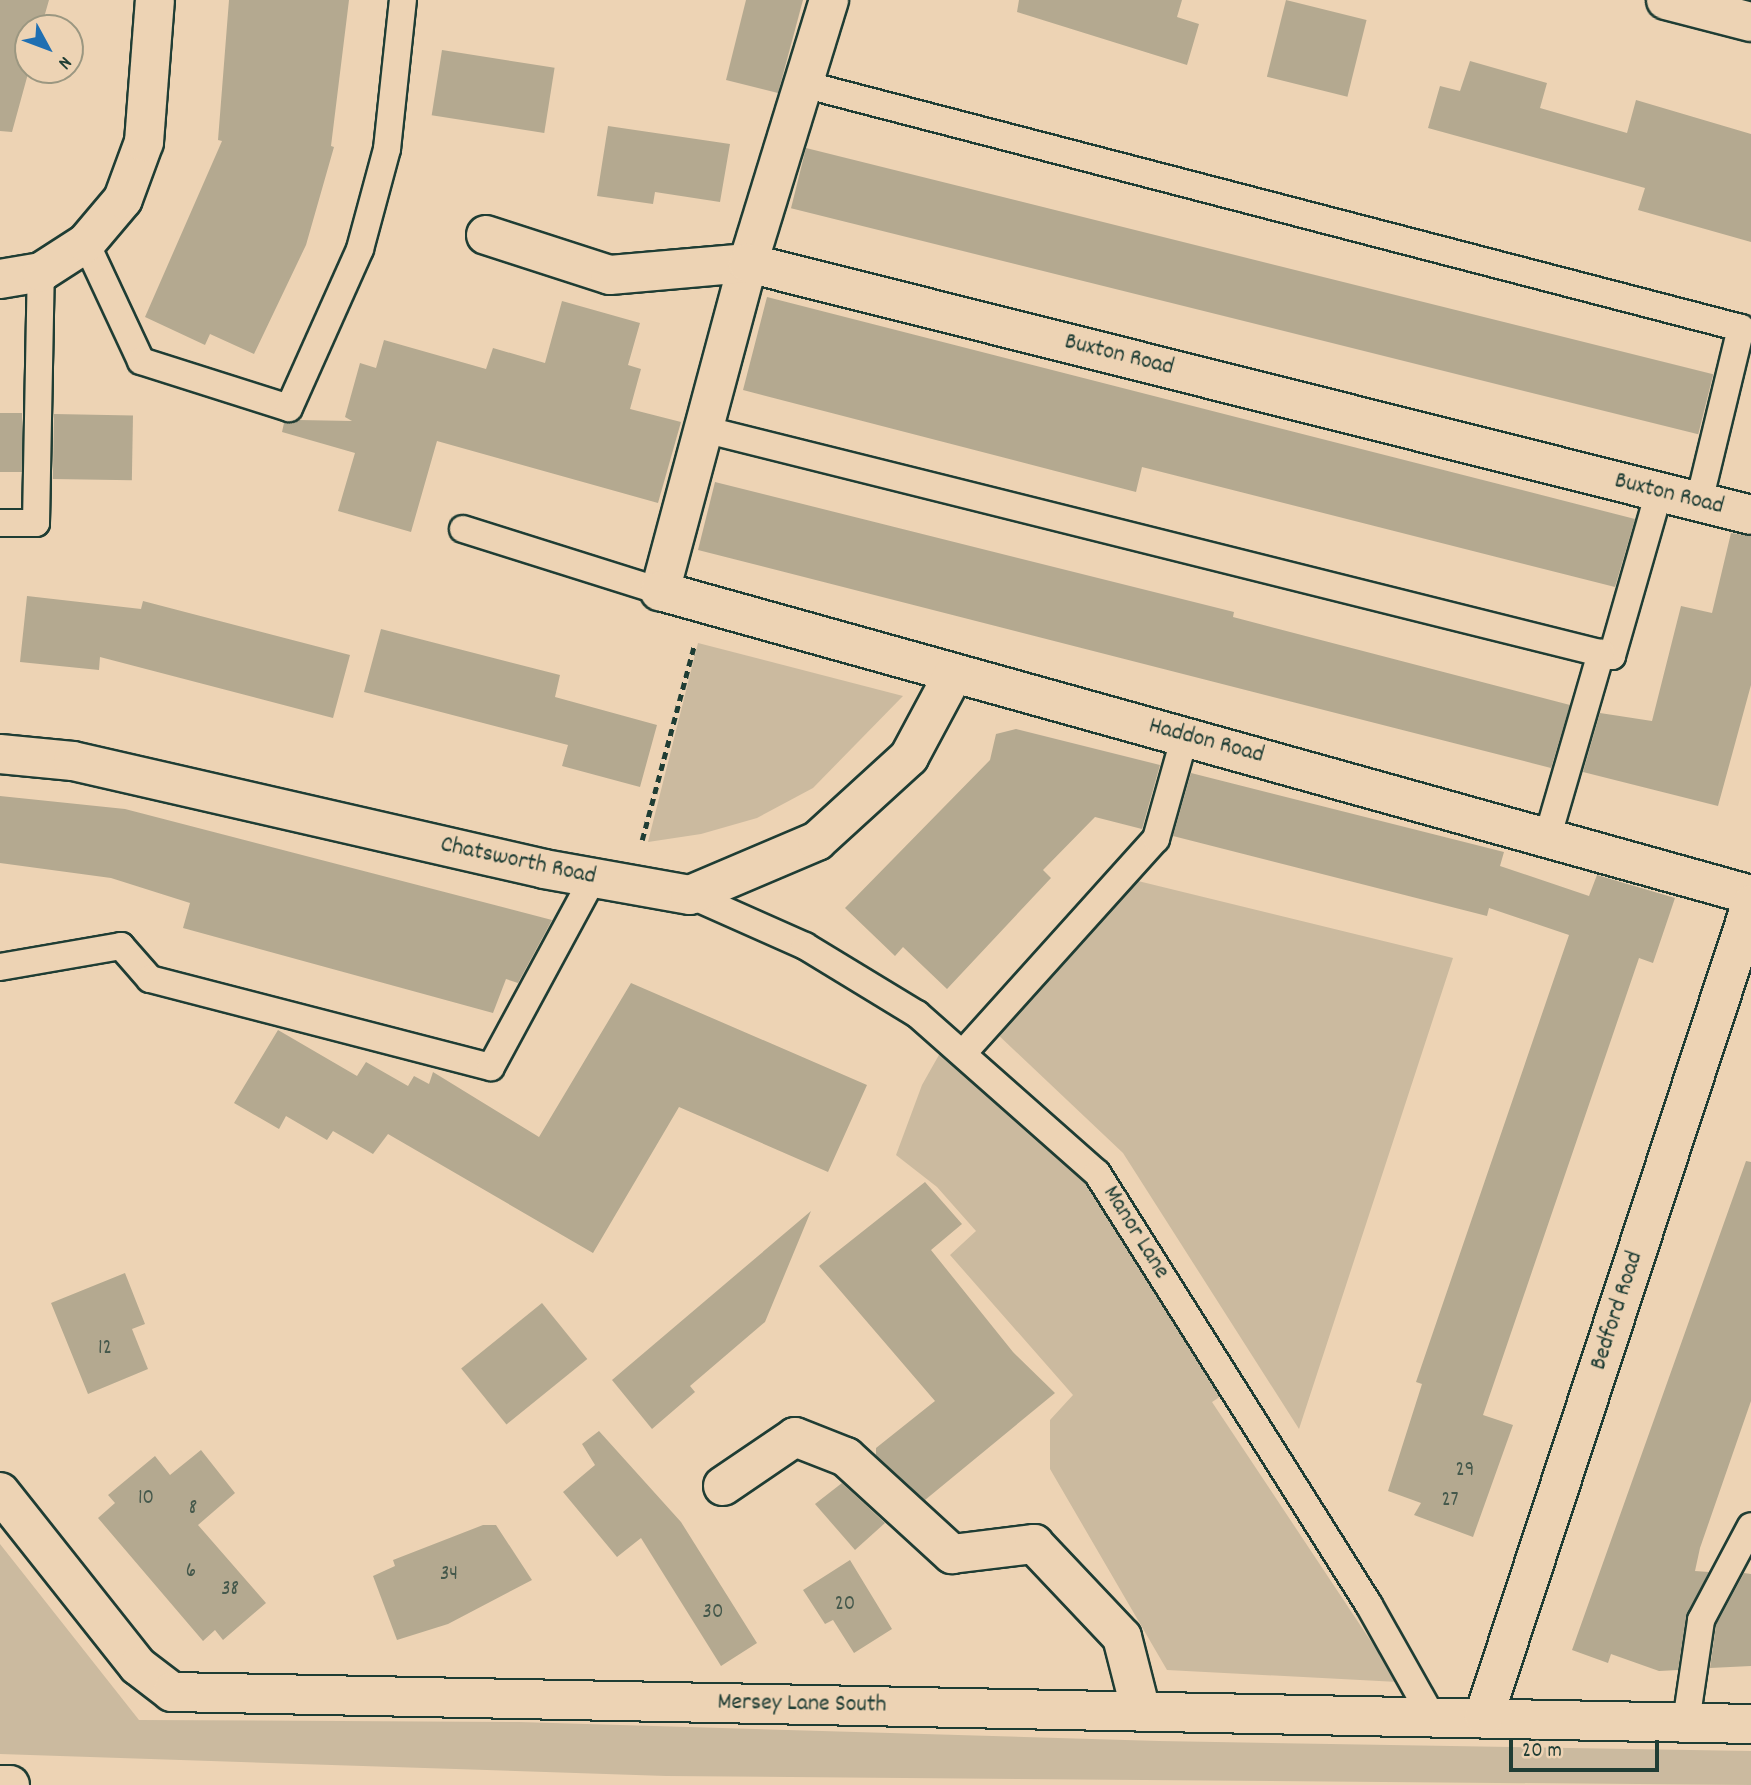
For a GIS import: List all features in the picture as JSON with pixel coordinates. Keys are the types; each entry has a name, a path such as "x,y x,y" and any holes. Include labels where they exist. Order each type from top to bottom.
{"main road":[{"path":"0,279 41,272 86,243 123,199 144,142 155,0"},
{"path":"660,591 748,262 829,0"},
{"path":"1666,0 1751,22"},
{"name":"Buxton Road","path":"486,235 610,275 748,262 1751,515"},
{"name":"Haddon Road","path":"660,591 953,675 1185,736 1751,895"},
{"path":"690,895 817,841 909,757 953,675"},
{"name":"Chatsworth Road","path":"0,754 73,761 593,878 690,895"},
{"name":"Bedford Road","path":"1484,1716 1751,905"},
{"path":"723,1486 795,1437 846,1457 952,1555 1034,1544 1122,1637 1141,1712"},
{"name":"Mersey Lane South","path":"0,1492 138,1666 173,1692 1141,1712 1484,1716 1751,1724"},
{"path":"0,1785 10,1785"}],"lane":[{"path":"86,243 141,361 289,408 360,249 387,149 403,0"},
{"path":"803,83 1741,328 1699,502"},
{"path":"0,523 36,523 41,272"},
{"path":"704,429 1612,656 1659,492"},
{"path":"463,529 660,591"},
{"path":"1547,839 1601,653"},
{"path":"964,1052 1156,839 1185,736"},
{"path":"0,967 121,946 150,979 491,1067 593,878"},
{"name":"Manor Lane","path":"690,895 805,946 917,1014 964,1052 1097,1173 1369,1605 1432,1717"},
{"path":"1686,1722 1701,1620 1751,1526"}],"path":[{"path":"630,884 705,604"}],"shaded area":[{"path":"698,643 903,696 813,788 757,818 701,834 648,842"},
{"path":"1138,881 1453,958 1299,1429 1123,1153 993,1030"},
{"path":"944,1046 1092,1180 1226,1393 1212,1402 1398,1682 1167,1670 1050,1469 1050,1420 1073,1395 950,1255 976,1231 937,1187 896,1155 922,1085"},
{"path":"0,1544 139,1720 519,1722 1159,1741 1751,1751 1751,1785 666,1776 0,1754"}],"building":[{"path":"0,0 49,0 45,14 14,14 14,84 25,84 12,132 0,131"},
{"path":"229,0 349,0 331,146 334,147 306,245 254,354 210,334 205,345 145,317 222,141 218,140"},
{"path":"746,0 803,0 778,93 726,80"},
{"path":"1019,0 1182,0 1177,17 1199,24 1187,65 1017,12"},
{"path":"1286,0 1367,20 1347,97 1267,77"},
{"path":"442,50 555,68 544,133 432,115"},
{"path":"1470,61 1547,83 1540,108 1627,133 1636,100 1751,134 1751,242 1638,210 1645,188 1428,128 1440,86 1460,91"},
{"path":"608,126 730,144 720,202 655,192 653,204 597,196"},
{"path":"806,148 1713,374 1698,434 791,208"},
{"path":"767,297 1635,519 1615,587 1142,467 1136,492 743,390"},
{"path":"562,301 640,323 628,365 641,369 630,409 681,422 658,503 437,441 411,532 338,511 355,453 282,432 284,423 299,420 352,421 345,417 360,363 376,368 384,340 486,369 493,348 545,363"},
{"path":"0,413 22,413 22,472 0,472"},
{"path":"54,414 133,415 132,480 53,479"},
{"path":"715,482 1234,612 1233,617 1570,705 1551,768 698,550"},
{"path":"1731,533 1751,536 1751,685 1718,806 1583,772 1600,713 1652,721 1681,606 1712,613"},
{"path":"27,596 141,609 143,601 350,655 333,718 100,657 99,670 20,662"},
{"path":"381,629 560,675 555,697 657,725 640,787 562,766 568,745 364,692"},
{"path":"1016,729 1160,765 1142,829 1095,817 1043,870 1051,878 947,989 903,947 895,956 845,908 990,760 996,734"},
{"path":"1191,773 1504,852 1500,866 1589,896 1597,875 1675,898 1653,963 1639,958 1483,1415 1513,1425 1473,1537 1414,1515 1421,1503 1388,1491 1422,1384 1416,1382 1569,935 1489,908 1487,916 1173,836"},
{"path":"0,796 125,809 552,920 518,983 506,979 493,1013 183,928 190,903 111,878 0,863"},
{"path":"631,983 867,1085 828,1172 679,1107 593,1253 388,1134 373,1154 333,1131 327,1140 286,1116 279,1129 234,1103 278,1030 357,1076 366,1062 408,1086 414,1076 429,1084 433,1072 539,1137"},
{"path":"1746,1161 1751,1162 1751,1401 1700,1548 1695,1571 1709,1572 1686,1617 1678,1670 1659,1671 1611,1654 1608,1663 1572,1650"},
{"path":"925,1182 962,1224 931,1250 1013,1352 1055,1393 925,1500 876,1455 876,1448 935,1401 819,1266"},
{"path":"811,1211 765,1322 690,1386 695,1392 652,1429 612,1380"},
{"path":"125,1273 145,1324 132,1329 148,1369 88,1394 51,1303"},
{"path":"542,1303 587,1359 506,1424 461,1368"},
{"path":"599,1431 681,1522 757,1643 721,1666 641,1538 617,1557 563,1492 595,1465 582,1444"},
{"path":"201,1450 235,1493 198,1525 266,1603 223,1640 215,1630 203,1641 98,1518 115,1503 108,1495 155,1456 170,1475"},
{"path":"842,1483 885,1523 855,1550 815,1504"},
{"path":"483,1525 496,1525 532,1580 448,1624 397,1640 373,1576 395,1566 393,1560"},
{"path":"850,1560 892,1629 854,1653 833,1620 825,1624 803,1590"},
{"path":"1744,1573 1751,1574 1751,1666 1710,1668 1716,1625"}]}
